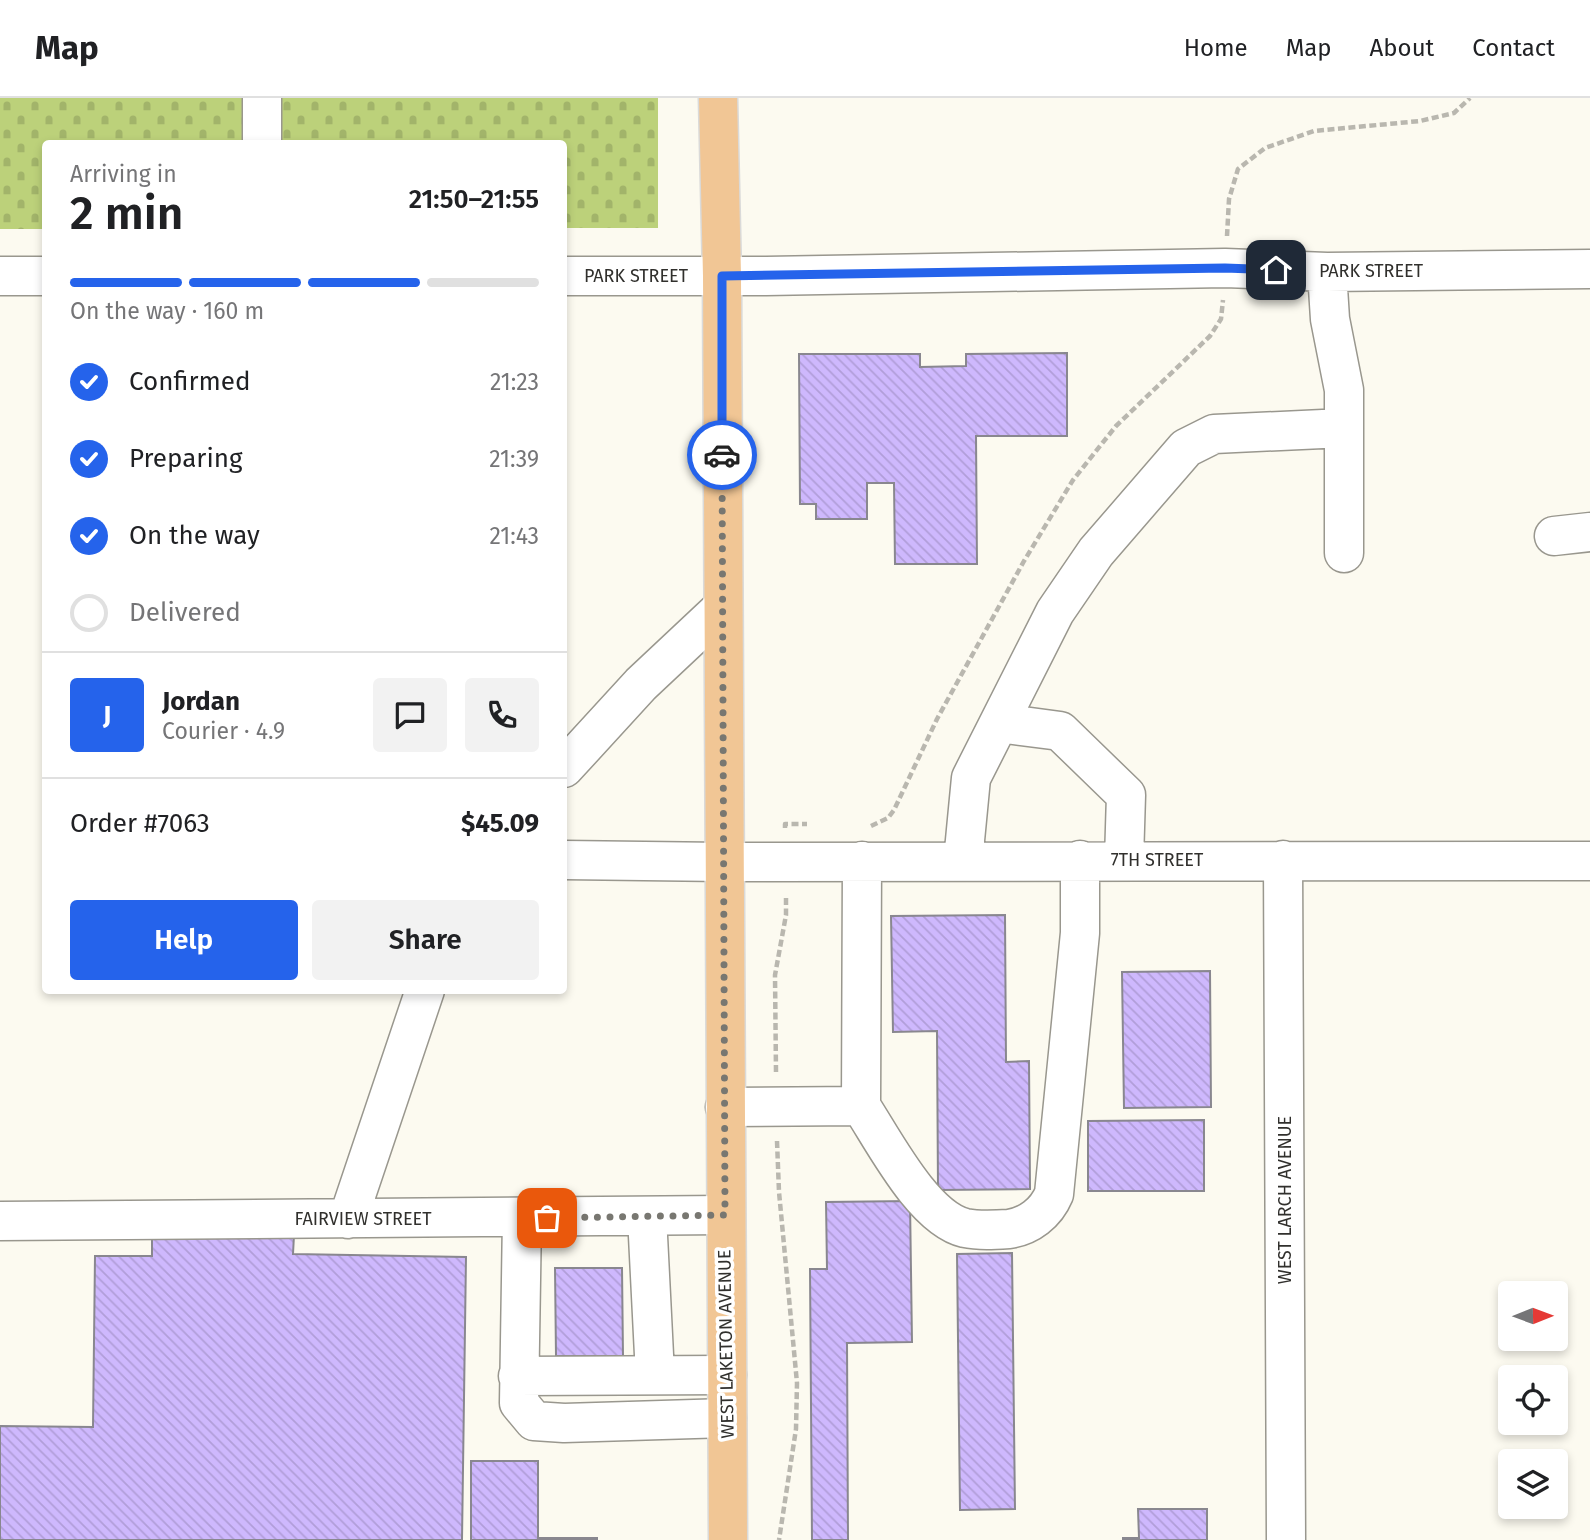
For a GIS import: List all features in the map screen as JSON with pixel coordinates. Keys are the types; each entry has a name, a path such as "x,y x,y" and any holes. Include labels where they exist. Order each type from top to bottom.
{"main road":[{"name":"WEST LAKETON AVENUE","path":"718,98 722,276 728,1540"}],"street":[{"path":"262,98 262,140"},
{"name":"PARK STREET","path":"567,276 1225,268 1327,272 1590,269"},
{"path":"1327,272 1330,319 1344,390 1345,553"},
{"path":"0,276 42,276"},
{"path":"963,861 971,778 1055,612 1096,552 1186,448 1214,434 1344,428"},
{"path":"567,765 641,684 722,608"},
{"path":"999,723 1060,731 1126,795 1124,860"},
{"name":"7TH STREET","path":"567,860 1590,861"},
{"path":"862,861 861,1106 919,1195 948,1220 964,1228 988,1231 1013,1228 1034,1219 1048,1208 1054,1194 1080,933 1080,860"},
{"name":"WEST LARCH AVENUE","path":"1283,860 1286,1540"},
{"path":"348,1219 424,994"},
{"path":"725,1107 861,1106"},
{"name":"FAIRVIEW STREET","path":"0,1221 725,1215"},
{"path":"647,1216 655,1375"},
{"path":"522,1218 519,1403 534,1421 564,1423 727,1418"},
{"path":"518,1376 727,1374"}],"green space":[{"path":"0,98 658,98 658,228 567,228 567,140 42,140 42,229 0,229"}],"building":[{"path":"1067,353 1067,436 976,436 977,564 895,564 894,483 867,483 867,519 816,519 816,504 800,504 799,354 920,354 920,367 966,366 966,354"},
{"path":"1005,915 1006,1062 1029,1061 1030,1189 938,1190 937,1031 893,1032 891,916"},
{"path":"1210,971 1211,1107 1124,1108 1122,972"},
{"path":"1204,1120 1204,1191 1088,1191 1088,1121"},
{"path":"910,1201 912,1342 847,1343 848,1540 812,1540 810,1269 827,1269 826,1202"},
{"path":"152,1233 294,1235 293,1254 466,1257 462,1540 0,1540 0,1426 93,1427 95,1256 152,1256"},
{"path":"1012,1253 1015,1509 960,1510 957,1254"},
{"path":"555,1268 622,1268 623,1356 556,1356"},
{"path":"471,1461 538,1461 538,1538 597,1540 471,1540"},
{"path":"1138,1509 1207,1509 1207,1540 1123,1540 1139,1538"}],"way so far":[{"path":"547,1218 725,1215 722,455"}],"route":[{"path":"722,455 722,276 1225,268 1276,270"}]}
